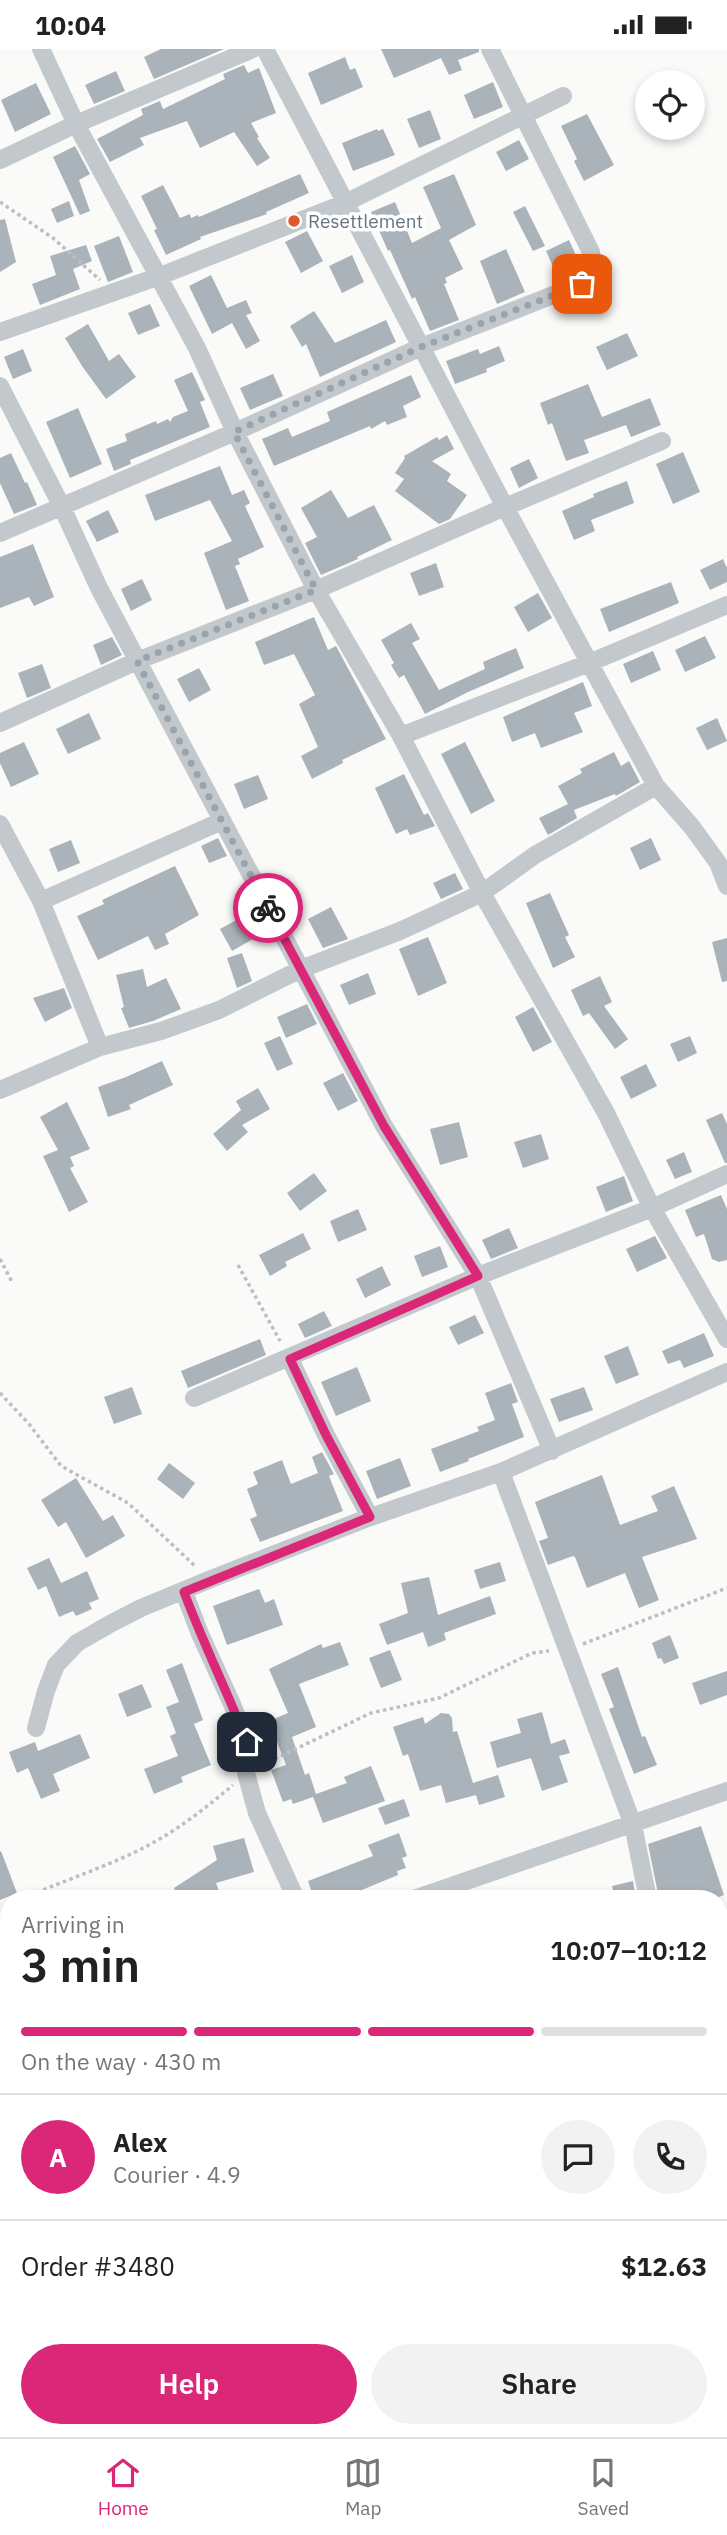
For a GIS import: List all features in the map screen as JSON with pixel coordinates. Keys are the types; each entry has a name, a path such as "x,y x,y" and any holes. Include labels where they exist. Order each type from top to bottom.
{"street":[{"path":"41,49 114,197 160,276 197,348 234,432 316,590 401,736 482,893 606,1113 652,1208 727,1339"},
{"path":"0,160 76,124 253,49"},
{"path":"265,49 505,507 656,786 692,827 718,863 727,886"},
{"path":"0,533 234,432 421,347 582,284 593,271 591,252 489,49"},
{"path":"0,332 160,276 345,203 563,96"},
{"path":"0,386 61,505 99,588 384,1126 478,1276 552,1451"},
{"path":"0,723 137,661 316,590 662,441"},
{"path":"401,736 589,663 727,605"},
{"path":"0,1090 100,1047 161,1031 219,1010 301,969 400,932 482,893 535,855 656,786"},
{"path":"41,901 222,821"},
{"path":"0,824 41,901 100,1047"},
{"path":"194,1398 478,1276 652,1208 727,1174"},
{"path":"290,1359 326,1435 370,1517"},
{"path":"36,1728 56,1665 77,1643 141,1608 370,1517 502,1472 727,1372"},
{"path":"502,1472 633,1825 646,1890"},
{"path":"184,1592 247,1742 246,1773 257,1813 292,1890"},
{"path":"441,1890 727,1791"}],"path":[{"path":"0,202 52,238 112,292"},
{"path":"0,1259 12,1282"},
{"path":"237,1265 290,1359"},
{"path":"0,1393 29,1424 61,1466 128,1503 176,1550 211,1579"},
{"path":"44,1890 150,1845 184,1823 246,1773 372,1713 439,1699 532,1653 569,1650 727,1588"}],"building":[{"path":"161,49 224,49 154,79 144,57"},
{"path":"381,49 479,49 479,52 458,60 462,70 449,75 441,58 394,78"},
{"path":"345,57 350,70 355,68 363,87 321,105 308,73"},
{"path":"244,65 248,73 259,68 276,113 251,123 270,158 257,166 234,132 200,148 187,121 140,138 144,145 110,162 97,139 143,115 141,109 160,101 163,109 225,79 223,74"},
{"path":"116,71 125,91 94,104 85,85"},
{"path":"493,82 503,107 474,119 464,95"},
{"path":"36,83 51,114 15,132 1,100"},
{"path":"430,110 441,139 419,148 407,119"},
{"path":"587,114 614,165 584,181 561,126"},
{"path":"383,129 395,155 353,171 342,143"},
{"path":"519,140 529,159 506,171 496,152"},
{"path":"75,146 90,174 79,180 90,211 80,215 53,157"},
{"path":"300,174 309,193 266,212 267,214 200,237 201,239 166,255 141,196 163,185 180,218 190,214 191,218 198,215 199,217"},
{"path":"454,174 476,225 449,240 463,269 445,278 447,283 444,284 459,320 430,331 371,212 395,202 412,243 441,228 423,187"},
{"path":"69,201 74,216 57,223 51,209"},
{"path":"525,206 545,246 533,251 513,212"},
{"path":"5,219 16,262 0,272 0,220"},
{"path":"307,231 323,261 301,273 285,242"},
{"path":"119,236 133,272 108,282 94,246"},
{"path":"569,240 580,264 557,275 546,251"},
{"path":"86,245 92,261 73,269 80,289 40,305 32,284 56,275 50,256"},
{"path":"506,249 525,292 497,304 480,261"},
{"path":"352,255 364,282 342,293 329,266"},
{"path":"211,275 227,308 246,300 252,313 246,315 260,341 246,349 232,323 212,334 189,286"},
{"path":"150,304 160,326 138,335 128,313"},
{"path":"314,311 335,343 386,320 396,342 320,377 306,344 302,347 290,326"},
{"path":"88,324 109,361 119,354 136,377 106,399 65,338"},
{"path":"627,333 638,356 607,370 596,347"},
{"path":"499,346 505,361 486,369 487,372 455,384 446,361 478,349 480,354"},
{"path":"23,349 32,371 13,379 4,357"},
{"path":"192,372 205,400 200,402 210,427 130,460 131,464 114,471 106,449 127,441 125,434 156,421 157,424 168,419 170,422 173,417 188,411 174,380"},
{"path":"273,374 283,396 250,410 240,388"},
{"path":"411,375 421,397 403,406 407,417 387,425 385,421 371,429 370,426 274,466 262,439 288,428 292,437 330,421 327,412"},
{"path":"588,384 602,417 650,398 661,425 631,437 626,425 584,440 589,453 566,461 552,423 548,425 540,403"},
{"path":"78,408 102,464 70,478 46,422"},
{"path":"447,435 454,449 432,461 451,474 447,481 467,495 450,519 439,524 395,491 404,479 395,473 404,456 437,437 439,440"},
{"path":"683,452 700,492 673,504 656,464"},
{"path":"11,453 37,505 14,514 0,483 0,458"},
{"path":"529,459 538,478 519,488 510,468"},
{"path":"220,466 232,495 244,490 250,503 245,506 264,547 238,559 240,564 235,566 249,601 226,610 204,553 232,541 210,500 155,521 145,495"},
{"path":"627,481 634,503 591,520 595,531 574,540 562,511 594,497 593,494"},
{"path":"331,490 348,518 374,505 392,540 321,575 305,543 317,537 301,508"},
{"path":"108,510 119,532 97,542 86,521"},
{"path":"33,544 54,597 34,606 29,597 0,608 0,557"},
{"path":"723,559 727,568 727,582 710,590 700,570"},
{"path":"436,563 444,587 419,596 410,573"},
{"path":"142,579 152,600 131,611 121,589"},
{"path":"671,582 679,603 609,632 600,609"},
{"path":"538,593 552,618 528,632 514,607"},
{"path":"314,617 328,650 336,646 386,739 342,760 343,763 312,779 301,756 318,747 299,704 315,695 294,654 264,665 255,642"},
{"path":"411,623 420,639 412,643 439,690 485,669 483,662 516,648 524,668 425,714 404,675 399,678 391,665 394,663 381,640"},
{"path":"705,636 716,658 685,672 675,650"},
{"path":"112,637 122,655 101,665 93,645"},
{"path":"653,651 661,670 631,683 623,664"},
{"path":"42,664 51,688 27,698 18,673"},
{"path":"199,668 211,690 189,702 177,679"},
{"path":"583,682 592,706 574,713 583,732 541,748 535,733 512,742 503,717"},
{"path":"89,713 101,739 68,754 56,729"},
{"path":"717,718 727,741 707,750 696,728"},
{"path":"24,742 39,774 11,787 0,763 0,753"},
{"path":"465,742 495,801 471,814 441,754"},
{"path":"614,752 621,766 629,761 640,782 616,796 615,794 574,810 577,818 548,835 539,818 568,804 558,786 582,773 580,769"},
{"path":"404,774 424,815 428,813 435,826 410,835 407,829 396,834 375,788"},
{"path":"258,775 268,799 244,809 234,784"},
{"path":"218,838 227,856 209,863 201,846"},
{"path":"651,838 661,860 640,870 630,848"},
{"path":"71,840 80,863 58,872 49,849"},
{"path":"175,866 199,915 165,934 169,944 155,950 148,936 98,960 77,916 104,904 102,900"},
{"path":"455,873 463,889 441,899 433,883"},
{"path":"550,893 569,935 565,937 575,957 553,968 526,903"},
{"path":"331,907 348,939 323,948 308,919"},
{"path":"253,911 265,932 232,951 220,929"},
{"path":"428,937 447,983 418,996 399,949"},
{"path":"727,938 727,981 722,982 712,942"},
{"path":"242,953 252,981 237,988 227,958"},
{"path":"143,969 147,987 166,978 181,1009 129,1028 121,1008 124,1007 116,975"},
{"path":"368,973 376,994 349,1005 340,985"},
{"path":"600,976 612,1002 604,1006 628,1039 615,1049 589,1013 583,1016 571,990"},
{"path":"64,988 72,1008 45,1022 33,998"},
{"path":"307,1004 317,1024 286,1038 277,1017"},
{"path":"533,1007 552,1042 533,1052 515,1017"},
{"path":"280,1036 293,1064 277,1071 264,1043"},
{"path":"690,1036 697,1053 678,1062 670,1044"},
{"path":"162,1061 173,1085 129,1105 131,1109 108,1117 98,1087"},
{"path":"646,1064 657,1086 631,1099 620,1077"},
{"path":"343,1073 358,1101 338,1111 323,1083"},
{"path":"258,1088 270,1109 242,1125 248,1132 227,1151 213,1134 241,1110 236,1101"},
{"path":"67,1102 90,1149 70,1157 74,1166 70,1168 88,1202 69,1212 43,1156 58,1150 40,1117"},
{"path":"722,1113 727,1124 727,1163 706,1120"},
{"path":"459,1122 468,1157 440,1165 430,1129"},
{"path":"541,1134 549,1159 523,1168 514,1142"},
{"path":"684,1152 692,1172 675,1179 666,1160"},
{"path":"314,1173 327,1191 300,1211 287,1193"},
{"path":"624,1176 633,1201 606,1212 596,1187"},
{"path":"721,1195 727,1209 727,1260 719,1262 712,1259 704,1234 696,1237 685,1210"},
{"path":"358,1209 367,1230 338,1242 330,1221"},
{"path":"509,1228 518,1248 491,1259 482,1240"},
{"path":"303,1233 311,1249 285,1262 287,1266 270,1276 259,1255"},
{"path":"655,1236 667,1258 637,1272 626,1249"},
{"path":"440,1246 448,1267 422,1277 414,1256"},
{"path":"382,1266 391,1285 365,1298 356,1279"},
{"path":"324,1311 332,1326 305,1338 298,1324"},
{"path":"475,1315 484,1333 458,1345 449,1327"},
{"path":"704,1333 714,1356 684,1368 680,1360 668,1364 662,1351"},
{"path":"260,1339 266,1355 188,1388 181,1371"},
{"path":"628,1346 639,1375 616,1384 604,1356"},
{"path":"357,1367 371,1401 336,1416 321,1382"},
{"path":"511,1383 518,1402 512,1404 524,1437 440,1472 431,1449 479,1431 477,1427 495,1420 485,1393"},
{"path":"132,1387 142,1414 114,1424 104,1397"},
{"path":"584,1387 593,1410 559,1422 550,1399"},
{"path":"322,1452 334,1474 329,1476 343,1511 260,1542 250,1519 257,1516 247,1489 258,1484 253,1472 282,1460 291,1484 318,1473 312,1457"},
{"path":"400,1458 411,1486 377,1499 366,1471"},
{"path":"169,1463 195,1483 183,1499 157,1479"},
{"path":"602,1475 620,1525 658,1511 651,1496 674,1486 697,1539 642,1557 659,1600 639,1608 625,1573 587,1588 575,1557 548,1565 539,1541 548,1538 535,1502"},
{"path":"76,1478 103,1521 113,1515 125,1536 86,1558 66,1522 58,1527 41,1500"},
{"path":"49,1558 61,1583 87,1571 99,1599 89,1603 92,1609 76,1616 73,1611 59,1617 46,1586 38,1590 27,1568"},
{"path":"500,1562 506,1581 480,1589 474,1570"},
{"path":"429,1577 438,1615 490,1596 496,1614 444,1633 446,1640 428,1647 423,1632 387,1645 379,1624 408,1613 401,1583"},
{"path":"259,1589 265,1603 274,1599 283,1625 227,1645 213,1606"},
{"path":"670,1635 679,1658 664,1664 661,1658 658,1659 652,1643"},
{"path":"340,1642 349,1665 299,1684 316,1727 292,1737 305,1775 309,1773 316,1794 347,1783 344,1777 371,1766 385,1801 323,1823 313,1797 293,1804 291,1799 283,1802 271,1770 286,1765 269,1721 288,1713 269,1669 321,1644 323,1648"},
{"path":"390,1650 402,1680 381,1688 369,1658"},
{"path":"182,1663 203,1720 194,1724 211,1765 181,1777 183,1782 154,1794 144,1769 178,1756 170,1736 176,1733 166,1707 179,1702 166,1670"},
{"path":"618,1667 642,1737 645,1736 657,1765 634,1774 609,1709 614,1707 601,1674"},
{"path":"727,1671 727,1695 700,1705 692,1683"},
{"path":"142,1684 152,1707 127,1717 118,1694"},
{"path":"542,1712 551,1744 565,1739 570,1753 559,1756 568,1782 542,1791 531,1758 497,1768 490,1742 521,1733 517,1719"},
{"path":"441,1713 449,1714 452,1718 453,1732 457,1731 473,1783 498,1775 505,1797 479,1805 476,1795 446,1803 441,1785 420,1791 408,1754 403,1756 393,1727 423,1717 425,1724"},
{"path":"80,1734 90,1758 53,1774 60,1791 41,1799 28,1768 17,1773 9,1752 35,1742 38,1751"},
{"path":"404,1799 410,1816 385,1825 378,1808"},
{"path":"701,1826 722,1890 657,1890 648,1844"},
{"path":"399,1833 407,1856 402,1858 406,1868 397,1871 398,1875 362,1890 311,1890 308,1881 373,1856 368,1845"},
{"path":"244,1838 254,1872 216,1883 219,1890 175,1890 174,1888 217,1860 213,1846"},
{"path":"1,1851 16,1890 0,1890"},
{"path":"633,1881 634,1890 613,1890 612,1886"}],"way so far":[{"path":"268,908 137,661 316,590 234,432 421,347 582,284"}],"place":[{"name":"Resettlement","path":"294,221"}],"route":[{"path":"247,1742 184,1592 370,1517 326,1435 290,1359 478,1276 384,1126 268,908"}]}
